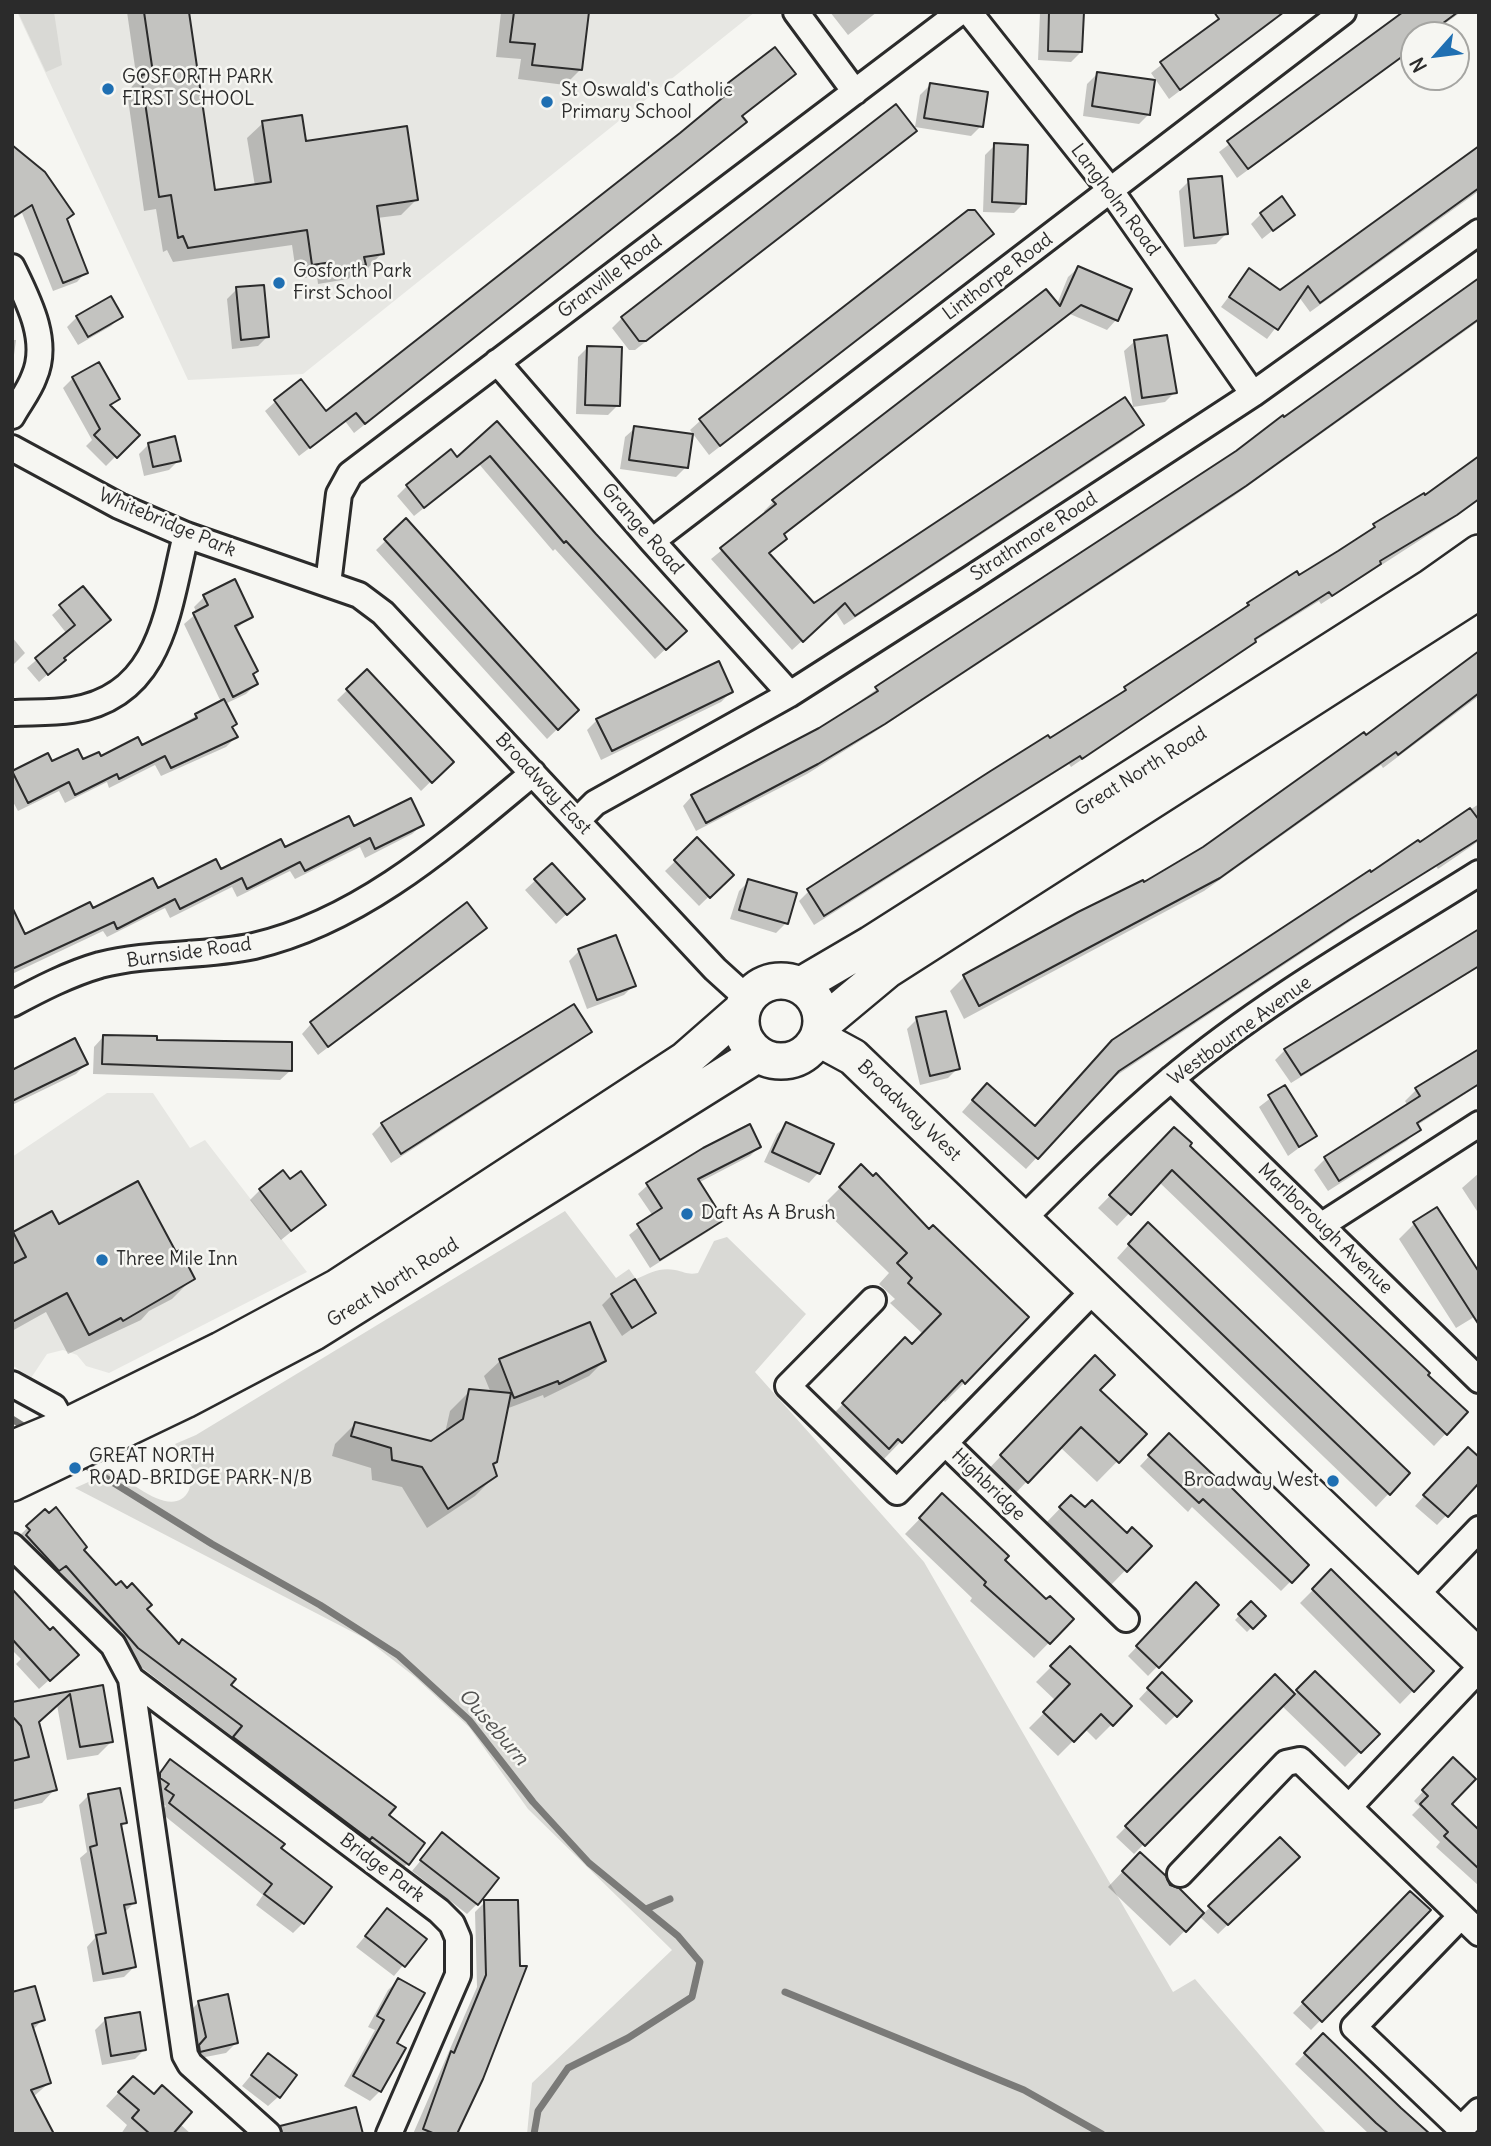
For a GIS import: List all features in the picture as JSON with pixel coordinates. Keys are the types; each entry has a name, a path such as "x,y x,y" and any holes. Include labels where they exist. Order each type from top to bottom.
{"main road":[{"name":"Great North Road","path":"12,1483 50,1467 78,1437 338,1287 685,1060 745,1004 755,989 777,980 801,985 871,944 1408,602 1479,553"},
{"name":"Great North Road","path":"17,1447 78,1437 236,1373 372,1298 758,1054 785,1061 810,1049 820,1031 887,970 1479,591"},
{"path":"801,985 817,1002 820,1031"},
{"path":"745,1004 743,1034 758,1054"},
{"name":"Broadway West","path":"820,1031 853,1057 1024,1218 1479,1658"}],"street":[{"path":"796,12 855,92"},
{"name":"Granville Road","path":"328,584 339,494 351,474 960,12"},
{"name":"Langholm Road","path":"969,12 1111,191 1253,394"},
{"name":"Linthorpe Road","path":"652,541 1343,12"},
{"name":"Strathmore Road","path":"577,821 595,803 790,694 1253,394 1479,232"},
{"path":"12,416 35,376 40,345 31,308 14,276"},
{"name":"Grange Road","path":"497,362 652,541 790,694"},
{"name":"Whitebridge Park","path":"12,448 119,506 186,535 328,584"},
{"path":"12,713 73,710 105,699 132,682 149,663 160,641 186,535"},
{"name":"Broadway East","path":"328,584 359,595 383,613 745,1004"},
{"name":"Burnside Road","path":"12,1004 53,983 100,965 253,946 303,930 347,911 456,838 533,773"},
{"name":"Westbourne Avenue","path":"1024,1218 1094,1148 1171,1079 1288,993 1479,873"},
{"name":"Marlborough Avenue","path":"1171,1079 1476,1374"},
{"path":"1322,1225 1479,1124"},
{"name":"Highbridge","path":"1096,1288 945,1443 1126,1619"},
{"path":"873,1300 788,1386 897,1492 945,1443"},
{"path":"12,1384 54,1407 78,1437"},
{"path":"1415,1596 1479,1529"},
{"name":"Bridge Park","path":"12,1546 113,1645 131,1679 185,2055 190,2064 268,2134"},
{"path":"1349,1807 1479,1669"},
{"name":"Bridge Park","path":"131,1679 439,1911 452,1924 458,1938 458,1975 389,2134"},
{"path":"1180,1874 1286,1763 1300,1760 1470,1924 1354,2027 1461,2129 1479,2111"}],"shaded area":[{"name":"Gosforth Park First School","path":"17,12 755,12 303,374 188,380"},
{"path":"18,12 54,12 62,65 46,72"},
{"path":"107,1093 153,1093 190,1148 205,1140 307,1272 109,1373 86,1366 77,1355 63,1350 47,1354 31,1378 12,1365 12,1157"},
{"path":"565,1211 616,1278 629,1269 636,1279 665,1269 698,1273 714,1241 727,1237 806,1314 755,1372 924,1562 1173,1992 1195,1979 1327,2134 527,2134 532,2083 672,1950 528,1809 469,1727 415,1677 366,1639 75,1488 113,1471 163,1501 182,1499 189,1490 192,1467 175,1444 196,1435"}],"building":[{"path":"144,12 189,12 215,190 271,182 262,121 302,115 306,141 407,126 418,200 377,206 384,254 364,257 366,265 333,269 332,262 312,265 307,230 188,248 183,236 178,238 171,195 159,197 141,75 153,73"},
{"path":"514,12 589,12 582,70 532,65 535,44 510,42"},
{"path":"1049,12 1084,12 1082,52 1048,51"},
{"path":"1214,12 1284,12 1180,90 1160,62 1219,19"},
{"path":"1403,12 1458,12 1446,21 1400,21 1400,58 1248,169 1227,141"},
{"path":"775,47 796,74 742,116 747,122 365,424 356,413 310,448 274,400 301,379 326,411 680,133 733,89 728,83"},
{"path":"1097,72 1155,80 1150,115 1092,106"},
{"path":"930,83 988,92 983,127 924,118"},
{"path":"896,104 917,131 646,341 639,341 621,317"},
{"path":"994,143 1028,145 1026,204 992,202"},
{"path":"12,145 45,172 74,214 67,219 88,273 63,283 32,205 12,218"},
{"path":"1479,146 1479,188 1320,303 1308,286 1278,330 1229,297 1249,268 1280,290"},
{"path":"1222,176 1228,234 1194,238 1188,179"},
{"path":"1282,196 1295,215 1273,231 1260,213"},
{"path":"968,210 975,210 994,234 720,446 699,419"},
{"path":"1078,266 1132,289 1118,321 1081,305 784,534 787,539 769,553 814,603 1125,397 1144,425 855,616 845,603 803,642 720,548 776,504 772,500 1046,289 1060,306"},
{"path":"1479,278 1479,319 1246,486 885,724 818,764 706,823 691,795 819,728 878,691 875,687 1236,451"},
{"path":"264,285 269,337 241,340 236,287"},
{"path":"111,296 123,317 88,337 76,316"},
{"path":"1167,335 1177,393 1142,398 1134,340"},
{"path":"587,346 622,347 620,406 585,405"},
{"path":"99,362 120,399 110,405 140,435 117,458 94,435 100,429 72,377"},
{"path":"497,421 596,534 687,631 666,650 566,541 564,543 490,456 424,508 406,485 451,449 457,457"},
{"path":"634,426 693,434 688,468 629,460"},
{"path":"175,436 181,461 153,467 148,443"},
{"path":"1479,456 1479,499 1457,515 1380,561 1381,564 1332,596 1329,592 1255,639 1256,642 1082,759 1080,756 824,916 807,889 1048,735 1050,738 1126,690 1124,687 1249,605 1247,603 1297,571 1299,575 1338,551 1375,527 1373,524 1424,493 1425,495"},
{"path":"406,518 579,710 558,730 384,539"},
{"path":"235,579 253,617 235,626 258,671 253,674 258,684 233,697 193,613 208,605 203,595"},
{"path":"83,586 111,620 64,658 66,660 48,675 35,658 75,625 59,605"},
{"path":"1479,651 1479,693 1398,755 1396,752 1220,878 979,1006 963,975 1078,912 1143,880 1144,882 1203,847 1364,732 1366,735"},
{"path":"719,661 733,692 612,751 596,719"},
{"path":"367,669 454,762 432,783 346,689"},
{"path":"224,699 237,724 232,727 238,737 171,768 165,756 119,779 117,774 75,795 69,782 28,803 12,771 48,753 52,761 78,749 83,759 99,752 101,756 138,737 142,745 197,718 195,714"},
{"path":"411,798 424,825 375,849 370,838 305,871 300,862 247,889 242,878 180,909 175,899 117,929 114,922 12,969 12,907 25,934 90,902 93,908 153,878 158,888 216,859 221,869 281,839 285,847 349,816 354,826"},
{"path":"1470,808 1479,820 1479,839 1349,920 1119,1071 1038,1159 972,1100 987,1083 1035,1126 1112,1040 1370,870 1371,872 1418,840 1420,842"},
{"path":"697,837 734,875 710,898 674,860"},
{"path":"552,863 585,899 567,915 534,879"},
{"path":"748,879 797,893 788,924 739,910"},
{"path":"467,902 487,928 328,1047 310,1022"},
{"path":"1479,929 1479,966 1301,1075 1284,1049"},
{"path":"616,935 636,986 597,1000 578,949"},
{"path":"574,1004 592,1032 401,1154 381,1123"},
{"path":"946,1011 960,1069 930,1076 916,1017"},
{"path":"103,1035 157,1036 157,1040 292,1042 292,1071 102,1064"},
{"path":"75,1038 88,1064 12,1101 12,1070"},
{"path":"1479,1049 1479,1084 1417,1123 1421,1130 1339,1181 1324,1157 1420,1096 1415,1088"},
{"path":"1285,1085 1317,1136 1299,1147 1268,1095"},
{"path":"786,1122 834,1144 820,1174 772,1152"},
{"name":"Daft As A Brush","path":"750,1124 761,1147 698,1179 724,1220 660,1260 637,1224 662,1208 646,1183 703,1148"},
{"path":"1174,1127 1192,1143 1190,1146 1468,1412 1447,1435 1172,1170 1131,1215 1109,1195"},
{"path":"861,1164 873,1176 876,1173 929,1229 933,1225 1029,1317 965,1384 962,1380 902,1443 898,1439 889,1449 842,1403 905,1337 912,1344 941,1314 908,1283 912,1278 897,1263 907,1253 839,1187"},
{"path":"283,1170 290,1179 301,1171 326,1205 291,1231 259,1189"},
{"name":"Three Mile Inn","path":"138,1181 176,1252 180,1250 195,1279 123,1321 121,1318 89,1335 67,1293 12,1322 12,1264 26,1257 13,1232 52,1211 59,1224"},
{"path":"1437,1207 1479,1272 1479,1325 1413,1222"},
{"path":"1148,1222 1410,1473 1390,1495 1128,1244"},
{"path":"635,1279 656,1313 632,1328 611,1294"},
{"path":"590,1322 606,1361 559,1384 558,1381 514,1398 499,1359"},
{"path":"1095,1355 1115,1375 1100,1390 1147,1434 1119,1463 1081,1427 1028,1483 1000,1455"},
{"path":"469,1389 511,1393 497,1462 493,1464 497,1476 448,1509 422,1467 392,1460 391,1448 351,1436 355,1422 431,1441 463,1419"},
{"path":"1169,1433 1225,1486 1227,1483 1309,1565 1292,1583 1203,1499 1199,1503 1148,1455"},
{"path":"1468,1447 1479,1457 1479,1483 1448,1517 1423,1495"},
{"path":"942,1493 1009,1556 1005,1560 1046,1599 1050,1596 1074,1619 1050,1644 984,1585 986,1582 919,1518"},
{"path":"1071,1495 1085,1507 1092,1500 1127,1533 1132,1527 1152,1546 1127,1572 1059,1507"},
{"path":"56,1507 87,1547 84,1550 116,1585 121,1581 127,1588 132,1583 152,1605 147,1609 179,1644 182,1639 236,1679 231,1685 396,1807 389,1815 425,1843 409,1865 372,1837 370,1840 233,1737 242,1726 138,1648 66,1566 59,1571 26,1535 30,1530 26,1526 45,1509 49,1513"},
{"path":"1331,1569 1434,1671 1414,1692 1312,1589"},
{"path":"1196,1582 1219,1605 1159,1668 1136,1646"},
{"path":"12,1589 50,1630 53,1627 79,1655 50,1681 12,1639"},
{"path":"1251,1601 1266,1616 1253,1629 1238,1614"},
{"path":"1070,1646 1132,1706 1113,1726 1101,1714 1074,1742 1043,1712 1070,1684 1050,1666"},
{"path":"1315,1671 1380,1734 1361,1753 1296,1690"},
{"path":"1162,1672 1192,1701 1177,1717 1147,1688"},
{"path":"1275,1674 1295,1694 1145,1846 1125,1826"},
{"path":"103,1685 113,1742 80,1747 70,1694 39,1722 57,1790 12,1801 12,1761 29,1757 21,1726 12,1716 12,1702"},
{"path":"1453,1757 1476,1779 1452,1804 1479,1830 1479,1869 1444,1836 1448,1832 1420,1804 1428,1796 1422,1790"},
{"path":"170,1759 285,1844 281,1848 332,1887 304,1924 264,1894 272,1884 169,1803 174,1795 165,1789 169,1784 160,1778 160,1773"},
{"path":"120,1788 127,1823 121,1824 136,1903 124,1905 136,1967 103,1974 96,1935 106,1933 90,1847 97,1845 88,1794"},
{"path":"442,1832 499,1878 478,1905 420,1860"},
{"path":"1280,1837 1300,1857 1228,1925 1208,1906"},
{"path":"1140,1852 1166,1876 1170,1885 1179,1888 1204,1913 1186,1932 1122,1871"},
{"path":"1410,1891 1431,1910 1322,2022 1302,2002"},
{"path":"484,1900 518,1900 520,1966 527,1966 483,2079 457,2134 435,2134 423,2129 451,2051 454,2053 486,1975"},
{"path":"387,1908 427,1939 405,1967 365,1936"},
{"path":"398,1978 425,1993 397,2043 406,2048 381,2092 353,2076 384,2020 377,2016"},
{"path":"35,1986 45,2020 32,2024 51,2083 31,2090 54,2134 12,2134 12,1992"},
{"path":"228,1994 238,2043 200,2052 199,2045 206,2037 198,2001"},
{"path":"140,2012 146,2050 111,2056 105,2018"},
{"path":"1323,2033 1430,2134 1389,2134 1376,2123 1304,2053"},
{"path":"268,2053 297,2075 280,2098 251,2075"},
{"path":"133,2076 154,2094 162,2085 192,2112 173,2134 150,2134 132,2118 139,2110 118,2092"},
{"path":"356,2107 363,2134 282,2134 280,2126"}],"waterway":[{"name":"Ouseburn","path":"12,1419 28,1429"},
{"name":"Ouseburn","path":"80,1462 212,1544 320,1605 398,1655 469,1720 533,1802 589,1863 678,1936 700,1962 692,1997 628,2038 568,2068 538,2111 534,2134"},
{"path":"646,1909 670,1899"},
{"path":"785,1992 1024,2090 1102,2134"}],"place":[{"name":"GOSFORTH PARK FIRST SCHOOL","path":"108,89"},
{"name":"St Oswald's Catholic Primary School","path":"547,102"},
{"name":"Gosforth Park First School","path":"279,283"},
{"name":"Daft As A Brush","path":"687,1214"},
{"name":"Three Mile Inn","path":"102,1260"},
{"name":"GREAT NORTH ROAD-BRIDGE PARK-N/B","path":"75,1468"},
{"name":"Broadway West","path":"1333,1481"}]}
